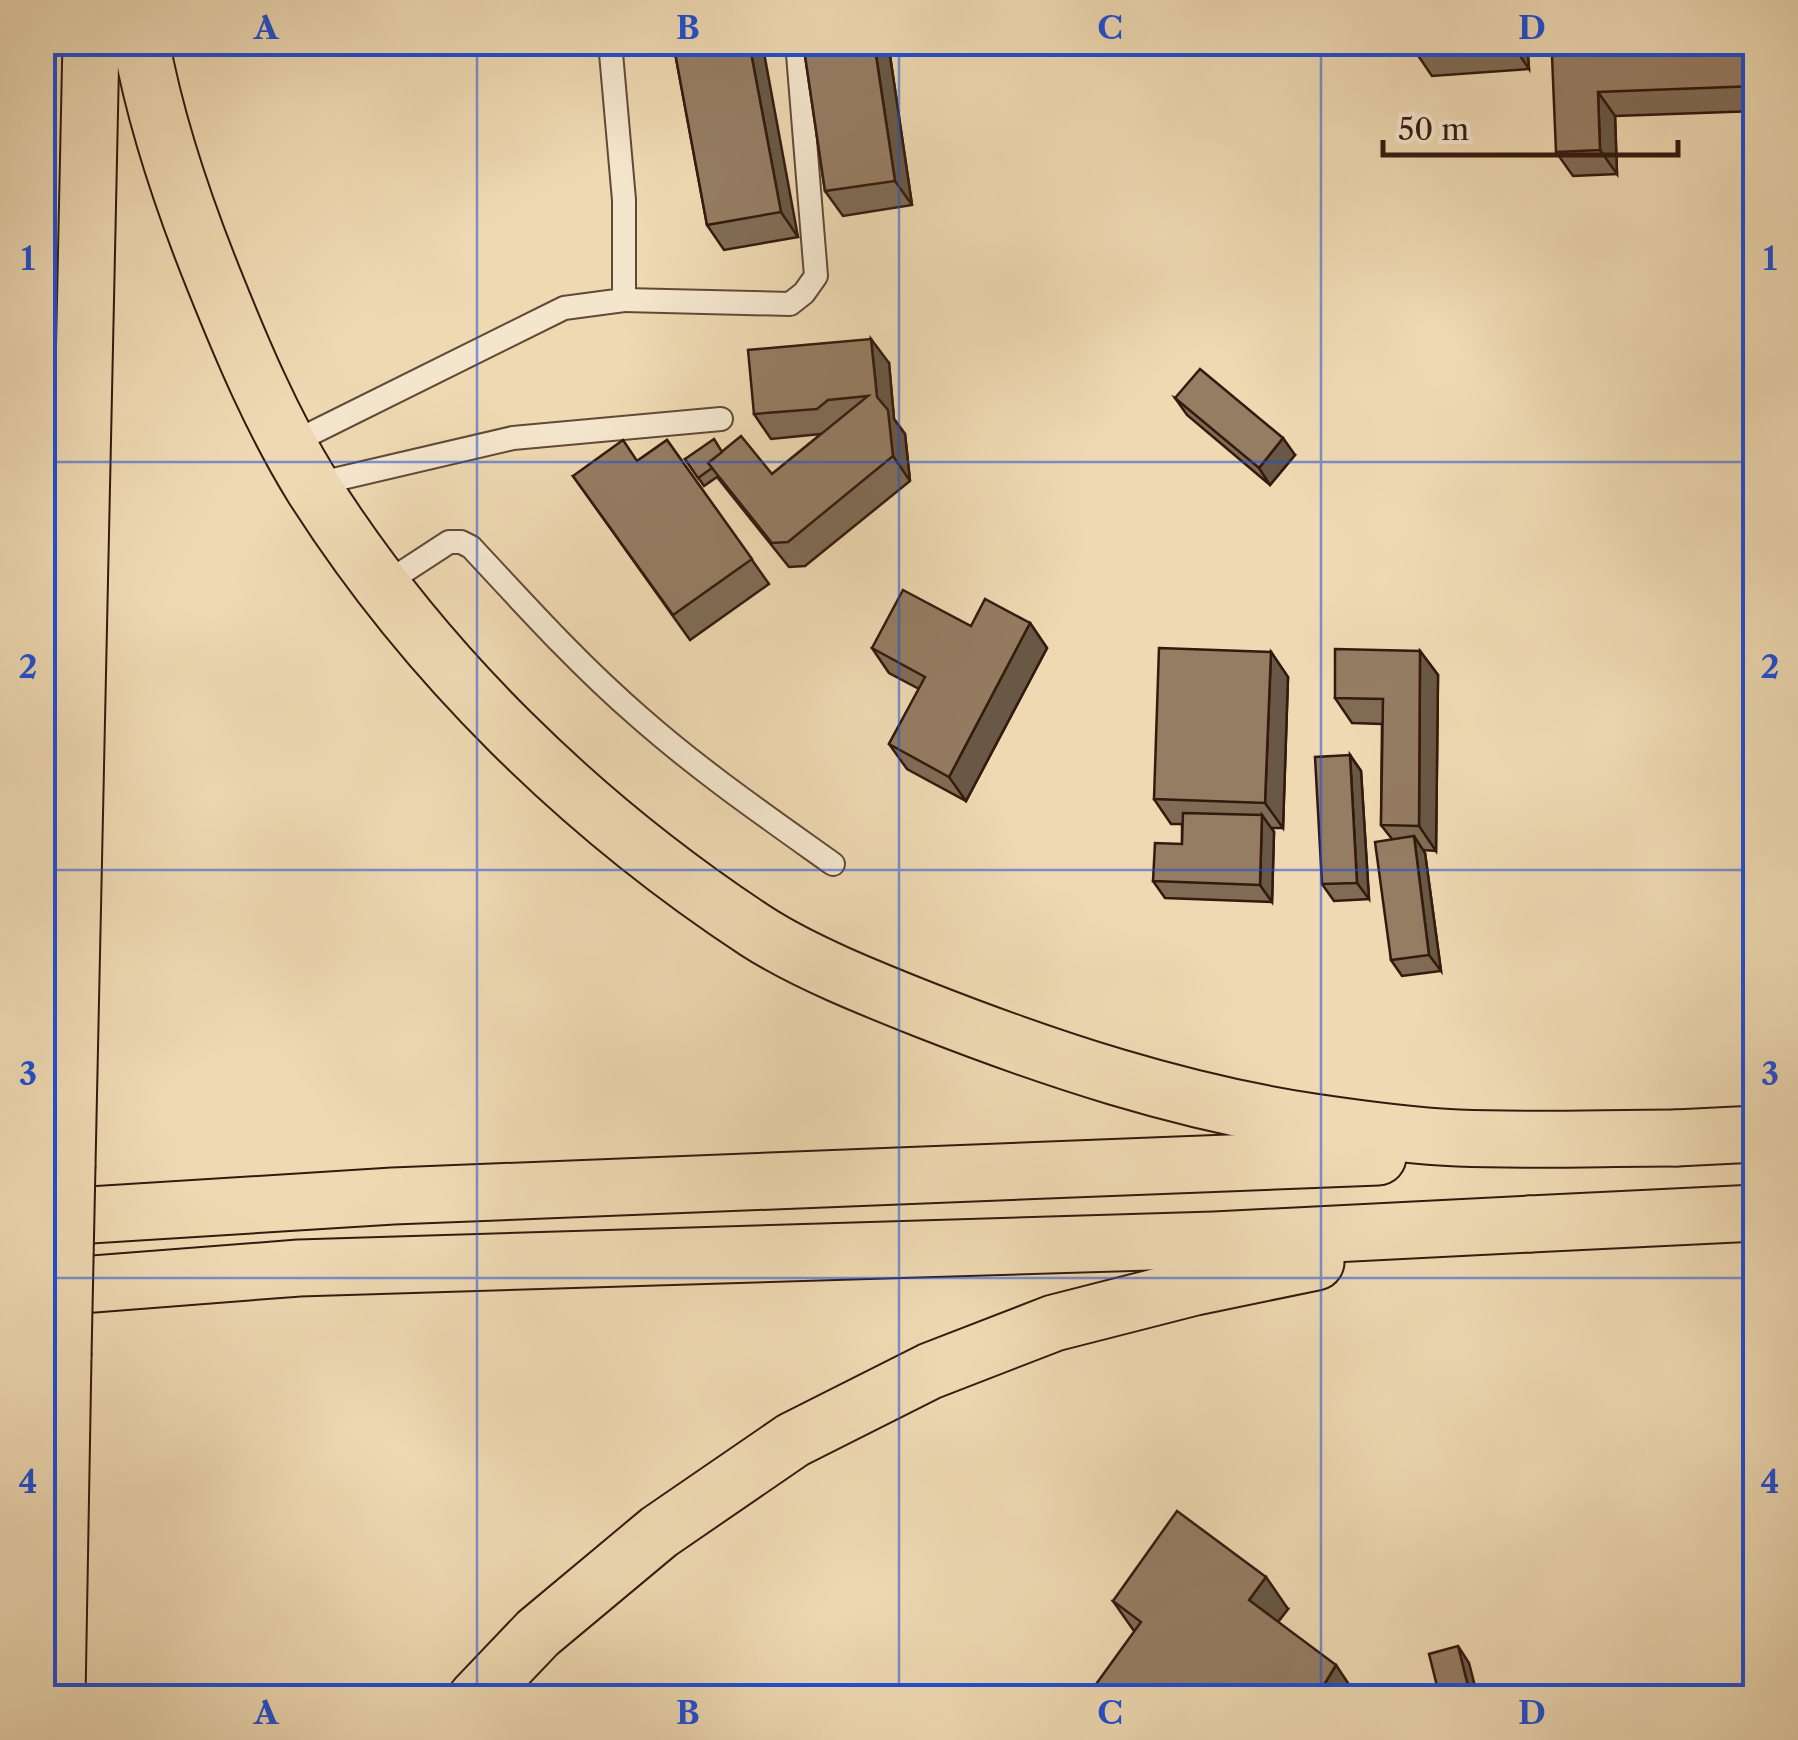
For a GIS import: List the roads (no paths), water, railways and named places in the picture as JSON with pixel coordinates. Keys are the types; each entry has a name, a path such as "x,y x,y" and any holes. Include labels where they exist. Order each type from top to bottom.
{"main road":[{"path":"56,1698 91,42"},
{"path":"141,42 150,95 194,230 247,363 301,464 383,584 478,701 576,793 664,865 760,934 874,990 1040,1053 1178,1094 1311,1122 1454,1138 1676,1138"},
{"path":"42,1218 393,1196 1362,1157 1756,1134"},
{"path":"42,1288 299,1268 1214,1240 1756,1213"},
{"path":"476,1698 538,1633 659,1532 792,1440 930,1371 1054,1323 1195,1287 1530,1224"}],"lane":[{"path":"610,42 624,200 624,300"},
{"path":"301,464 564,308 624,300 790,304 804,293 816,276 797,42"},
{"path":"301,464 513,438 722,419"},
{"path":"383,584 449,542 461,542 471,548 552,634 638,716 732,792 833,864"}]}
